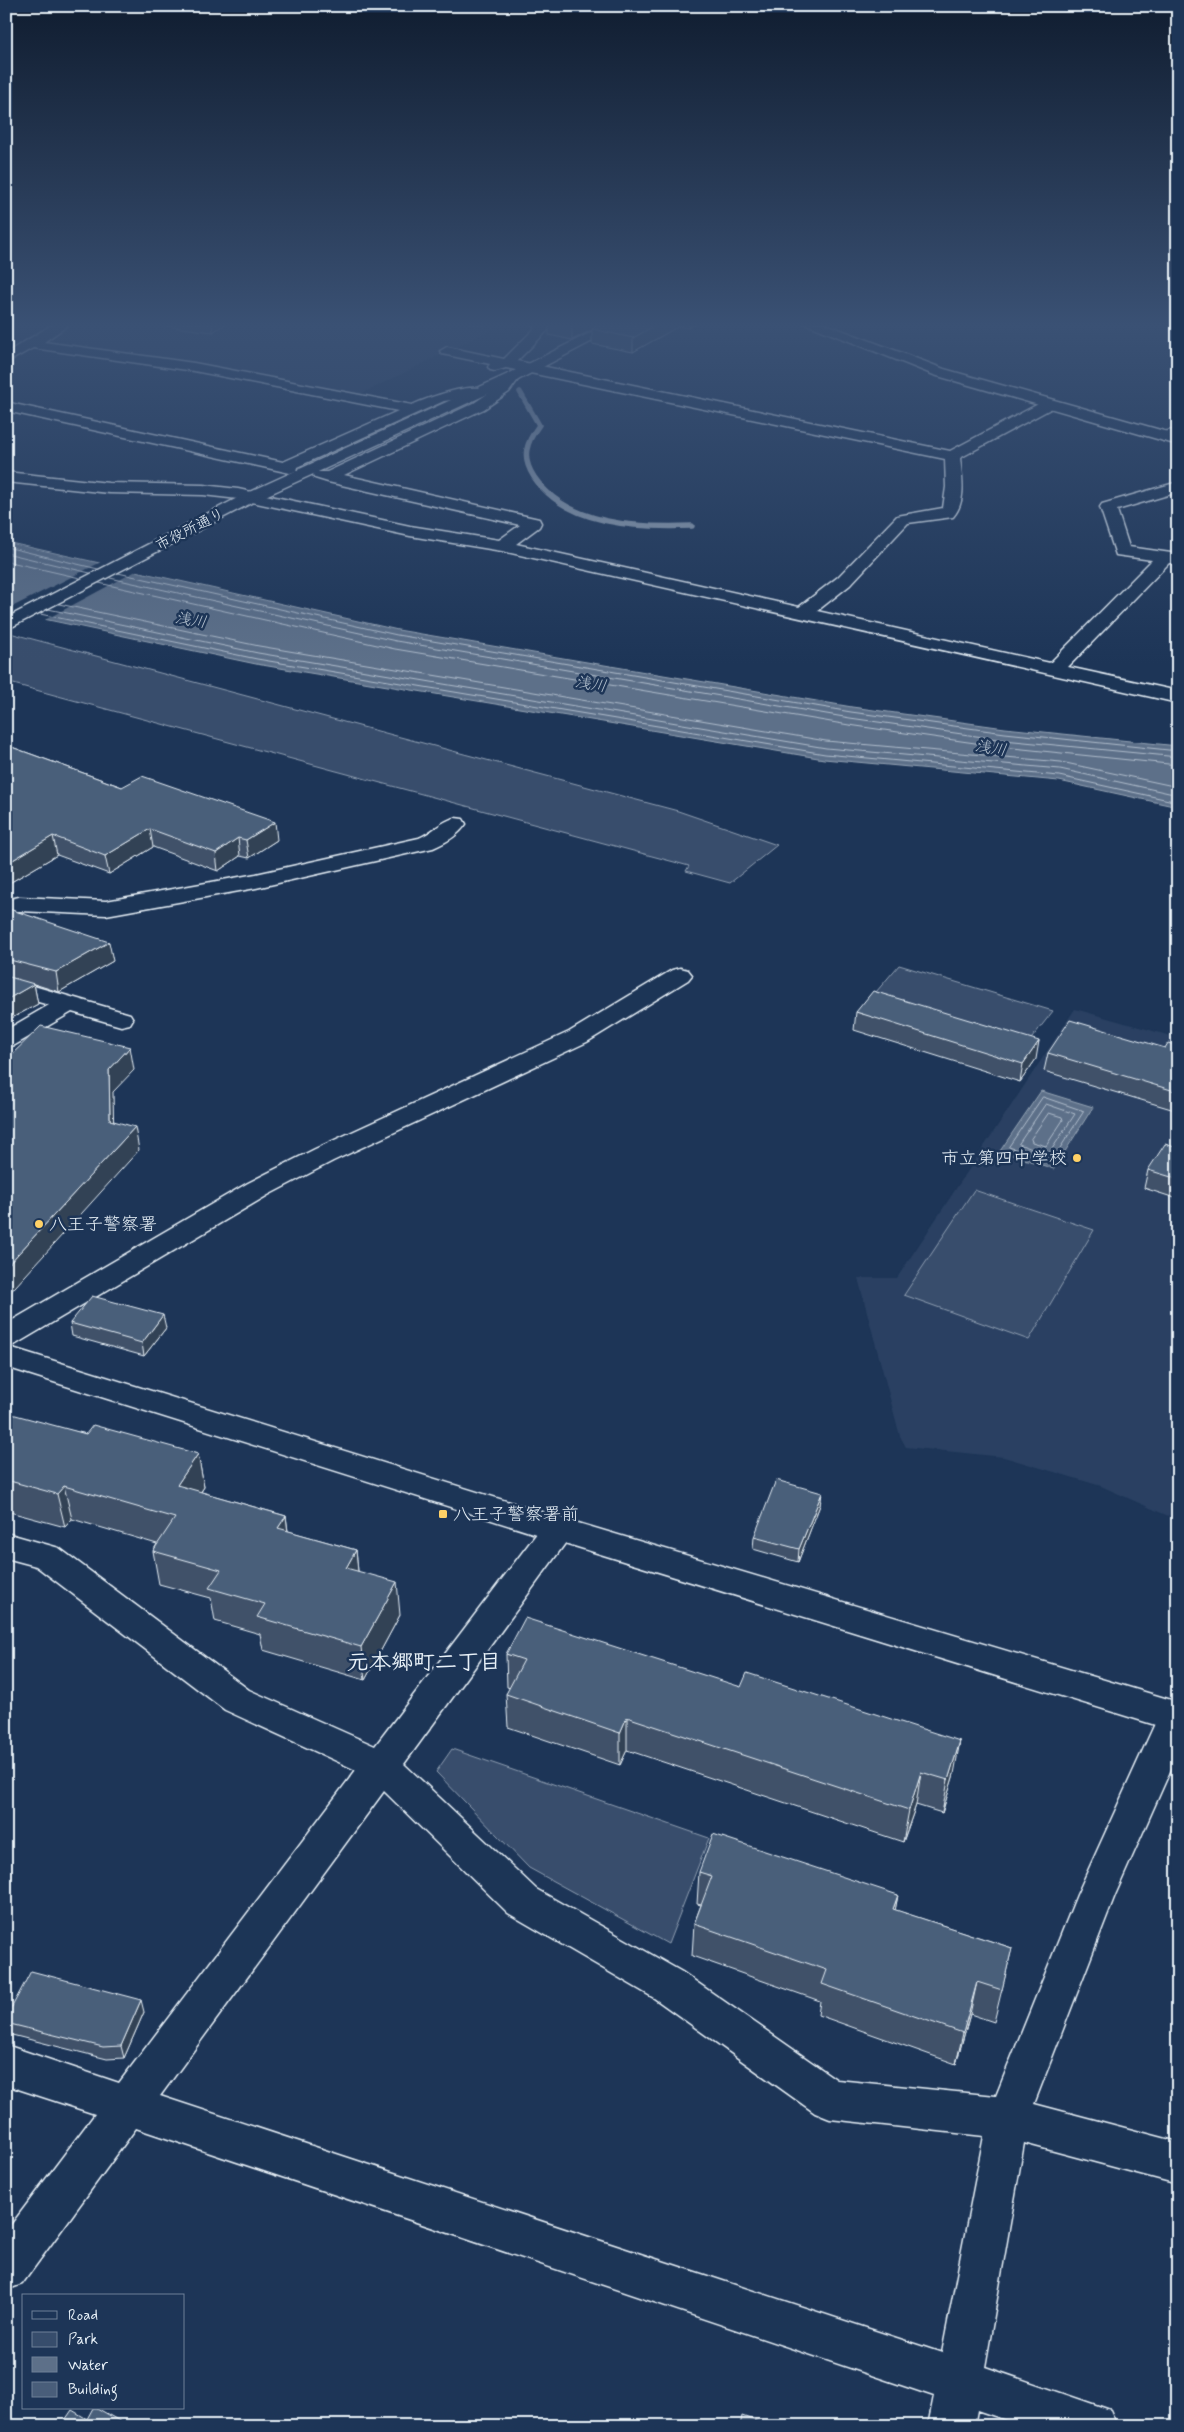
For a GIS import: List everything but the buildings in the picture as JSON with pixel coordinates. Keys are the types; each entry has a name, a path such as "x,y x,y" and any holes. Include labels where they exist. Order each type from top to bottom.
{"street":[{"path":"146,436 287,467 348,436"},
{"name":"市役所通り","path":"6,625 250,498 383,436"},
{"path":"412,436 325,476 533,523 502,546"},
{"path":"858,436 952,456 988,436"},
{"path":"804,612 844,581 903,519 947,514 951,511 954,501 952,456"},
{"path":"6,477 109,488 203,490 250,498 410,531 502,546 1178,697"},
{"path":"1172,558 1122,550 1108,507 1178,487"},
{"path":"1055,669 1172,558"},
{"path":"6,907 19,904 106,908 200,892 425,843 438,838 455,824"},
{"path":"6,1337 258,1189 324,1155 578,1037 680,975"},
{"path":"6,985 121,1019"},
{"path":"6,1040 70,1003"},
{"path":"6,1356 558,1530 1177,1717 1096,1895 1008,2118 961,2381 951,2426"},
{"path":"6,2268 558,1530"},
{"path":"6,1545 47,1557 237,1700 381,1765 522,1901 668,1985 830,2099 1008,2118 1178,2163"},
{"path":"6,2065 1094,2426"}],"shaded area":[{"name":"市立第四中学校","path":"1075,1009 1178,1038 1178,1518 1166,1515 1101,1486 1004,1457 906,1447 900,1436 858,1278 897,1278"}],"green space":[{"path":"6,632 678,811 777,845 730,883 686,871 689,866 6,682"},
{"path":"899,965 1053,1011 1028,1043 876,992"},
{"path":"974,1190 1094,1230 1029,1340 904,1295"},
{"path":"452,1749 709,1838 668,1944 529,1868 436,1772"}],"water":[{"name":"浅川","path":"6,542 398,630 852,707 1005,728 1178,746 1178,807 1059,781 824,759 256,664 6,611"},
{"path":"1041,1091 1093,1107 1054,1169 1000,1151"}],"pier":[{"path":"101,562 138,570 41,622 6,613 6,610"}],"waterway":[{"path":"532,436 528,444 526,457 530,470 548,493 565,506 585,515 606,521 650,526 692,526"}],"place":[{"name":"市立第四中学校","path":"1077,1158"},
{"name":"八王子警察署","path":"39,1224"},
{"name":"八王子警察署前","path":"443,1514"}],"district":[{"name":"元本郷町二丁目","path":"424,1661"}]}
